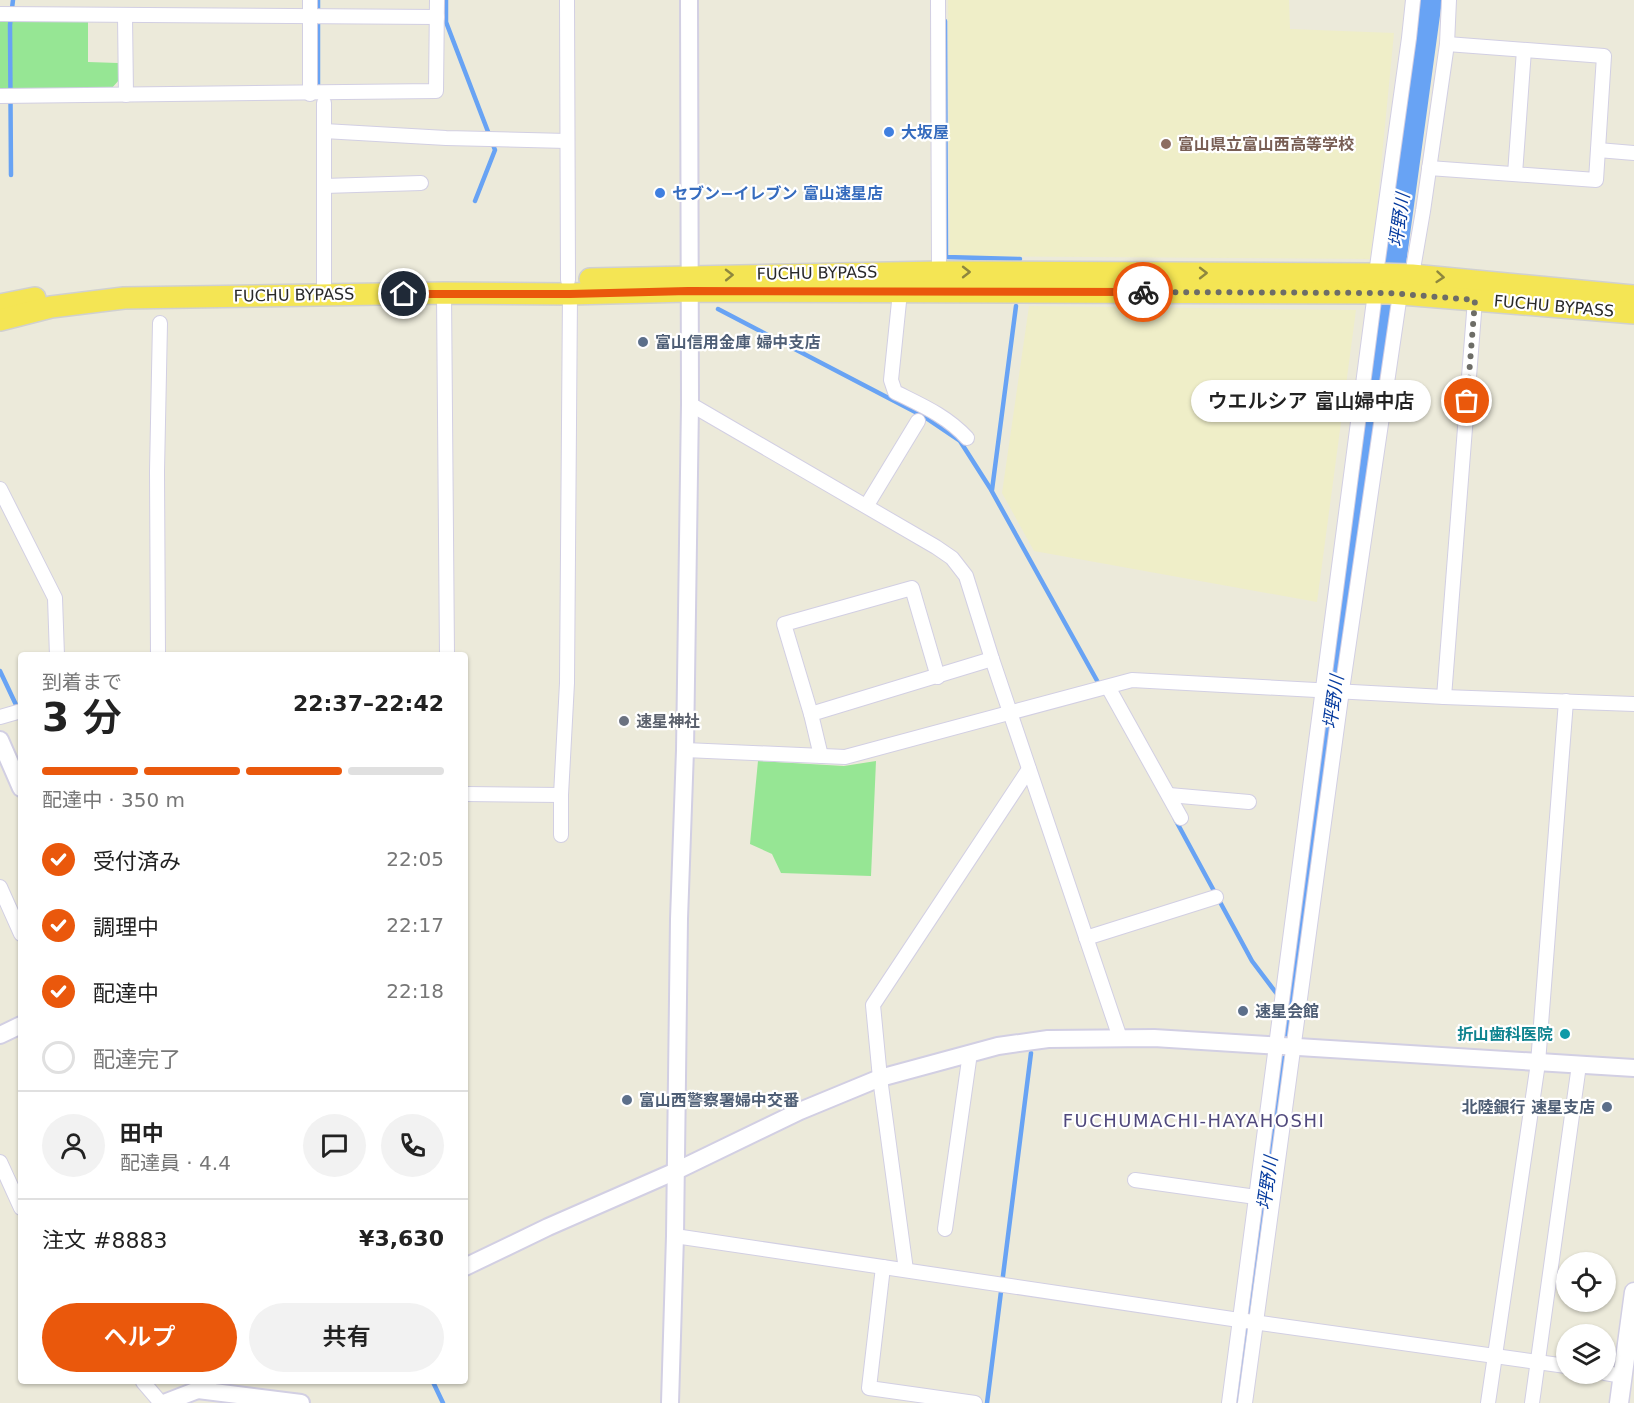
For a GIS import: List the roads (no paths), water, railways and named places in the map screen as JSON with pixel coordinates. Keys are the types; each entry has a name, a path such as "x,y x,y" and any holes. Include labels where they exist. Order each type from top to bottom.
{"highway":[{"name":"FUCHU BYPASS","path":"0,320 51,307 124,298 444,293 939,272 1376,283 1400,294 1634,313"},
{"name":"FUCHU BYPASS","path":"688,283 900,292 1376,283 1412,275 1634,296"},
{"name":"FUCHU BYPASS","path":"0,304 90,289 122,287 324,284 569,287"}],"main road":[{"path":"1616,1366 1634,1292"},
{"path":"1616,1384 1619,1403"}],"street":[{"path":"310,0 310,94"},
{"path":"0,96 436,91 437,0"},
{"path":"561,835 567,683 569,287 567,0"},
{"path":"670,1403 675,1236 679,919 685,750 690,404 688,0"},
{"path":"938,0 939,272"},
{"path":"1229,1403 1413,0"},
{"path":"1412,275 1447,44 1449,0"},
{"path":"0,14 20,7 125,16 437,17"},
{"path":"125,16 126,95"},
{"path":"1429,168 1596,180 1604,56 1447,44"},
{"path":"1515,174 1524,50"},
{"path":"324,103 324,284"},
{"path":"324,131 446,138 567,141"},
{"path":"1598,150 1634,153"},
{"path":"324,186 421,183"},
{"path":"900,292 891,380 896,392 932,410 957,427 967,438"},
{"path":"444,293 447,652"},
{"path":"1245,1403 1342,690 1400,294"},
{"path":"1444,697 1475,300"},
{"path":"158,652 157,471 160,323"},
{"path":"690,404 867,505 952,558 966,576 1120,1038"},
{"path":"867,505 918,422"},
{"path":"0,489 55,597 57,652"},
{"path":"821,756 784,624 912,588 938,677"},
{"path":"811,714 992,659"},
{"path":"685,750 845,757 1132,680 1444,697 1634,704"},
{"path":"1108,687 1181,818"},
{"path":"1488,1403 1538,1063 1566,701"},
{"path":"0,717 18,712"},
{"path":"0,740 18,781"},
{"path":"906,1270 880,1078 873,1005 1029,769"},
{"path":"468,794 561,795"},
{"path":"1168,795 1249,802"},
{"path":"0,887 18,926"},
{"path":"1086,938 1216,897"},
{"path":"0,1035 18,1027"},
{"path":"468,1266 791,1116 880,1078 998,1046 1048,1039 1154,1038 1634,1068"},
{"path":"945,1229 970,1053"},
{"path":"1532,1403 1579,1065"},
{"path":"0,1162 18,1201"},
{"path":"1135,1180 1256,1197"},
{"path":"675,1236 1239,1320 1556,1364"},
{"path":"883,1267 869,1388 975,1403"},
{"path":"144,1384 162,1403 212,1384"},
{"path":"198,1390 301,1403"}],"waterway":[{"path":"11,175 10,25 13,0"},
{"path":"318,0 318,90"},
{"path":"446,0 446,22 495,150 475,201"},
{"name":"坪野川","path":"1237,1403 1429,0"},
{"path":"945,21 946,257 1020,259"},
{"path":"992,490 1016,306"},
{"path":"718,309 923,416 960,441 990,488 1100,686"},
{"path":"0,671 18,709"},
{"path":"1175,819 1252,961 1280,998"},
{"name":"坪野川","path":"1285,1005 1290,1012"},
{"path":"987,1403 1031,1053"},
{"path":"434,1384 443,1403"}],"place":[{"name":"大坂屋","path":"889,132"},
{"name":"富山県立富山西高等学校","path":"1166,144"},
{"name":"セブン−イレブン 富山速星店","path":"660,193"},
{"name":"富山信用金庫 婦中支店","path":"643,342"},
{"name":"ウエルシア 富山婦中店","path":"1467,401"},
{"name":"速星神社","path":"624,721"},
{"name":"速星会館","path":"1243,1011"},
{"name":"折山歯科医院","path":"1565,1034"},
{"name":"富山西警察署婦中交番","path":"627,1100"},
{"name":"北陸銀行 速星支店","path":"1607,1107"}],"district":[{"name":"FUCHUMACHI-HAYAHOSHI","path":"1194,1120"}]}
